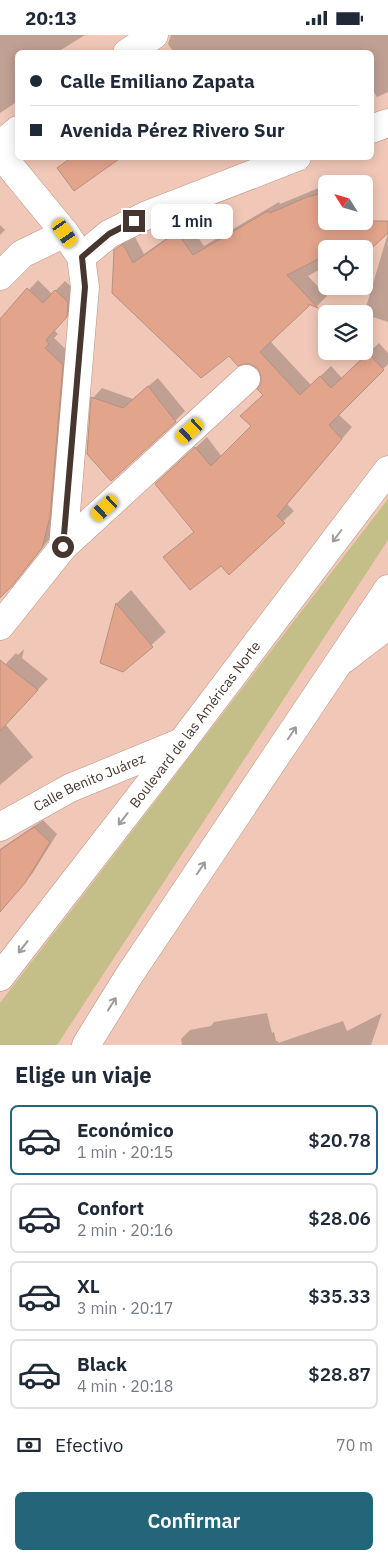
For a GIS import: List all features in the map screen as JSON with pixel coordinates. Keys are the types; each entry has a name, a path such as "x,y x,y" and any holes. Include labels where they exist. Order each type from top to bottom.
{"street":[{"path":"132,50 154,35"},
{"path":"374,128 388,123"},
{"path":"0,145 15,132"},
{"path":"0,154 65,233 82,257 85,287 63,547"},
{"path":"82,257 109,234 146,215 289,160"},
{"path":"0,276 22,255 65,233"},
{"path":"0,626 63,547 246,379"},
{"name":"Boulevard de las Américas Norte","path":"0,977 182,743 388,470"},
{"path":"86,1045 130,974 388,589"},
{"path":"340,662 388,625"},
{"name":"Calle Benito Juárez","path":"0,827 70,788 182,743"}],"shaded area":[{"path":"388,499 388,540 57,1045 0,1045 0,1003"}],"building":[{"path":"68,160 118,160 74,191 57,168"},
{"path":"318,194 318,230 373,230 373,221 388,221 388,233 373,247 373,240 318,240 318,259 287,275 318,308 308,304 309,306 260,352 300,395 320,376 331,388 361,360 373,360 373,358 384,370 329,425 342,439 277,516 285,523 229,575 221,566 190,590 163,557 194,532 155,484 195,447 211,466 251,426 240,416 263,395 257,389 261,383 261,376 258,369 251,364 238,366 229,356 201,378 112,293 114,250 123,244 133,263 177,232 193,255 268,211 270,213"},
{"path":"27,288 43,303 55,290 68,302 67,317 46,340 49,344 45,348 63,365 50,517 42,548 0,598 0,319"},
{"path":"148,386 176,422 111,481 87,454 91,397 123,408"},
{"path":"116,603 153,647 123,672 100,663"},
{"path":"0,660 38,690 0,731"},
{"path":"34,827 50,842 25,883 0,912 0,850"}],"route":[{"path":"63,547 85,287 82,257 109,234 134,221"}]}
